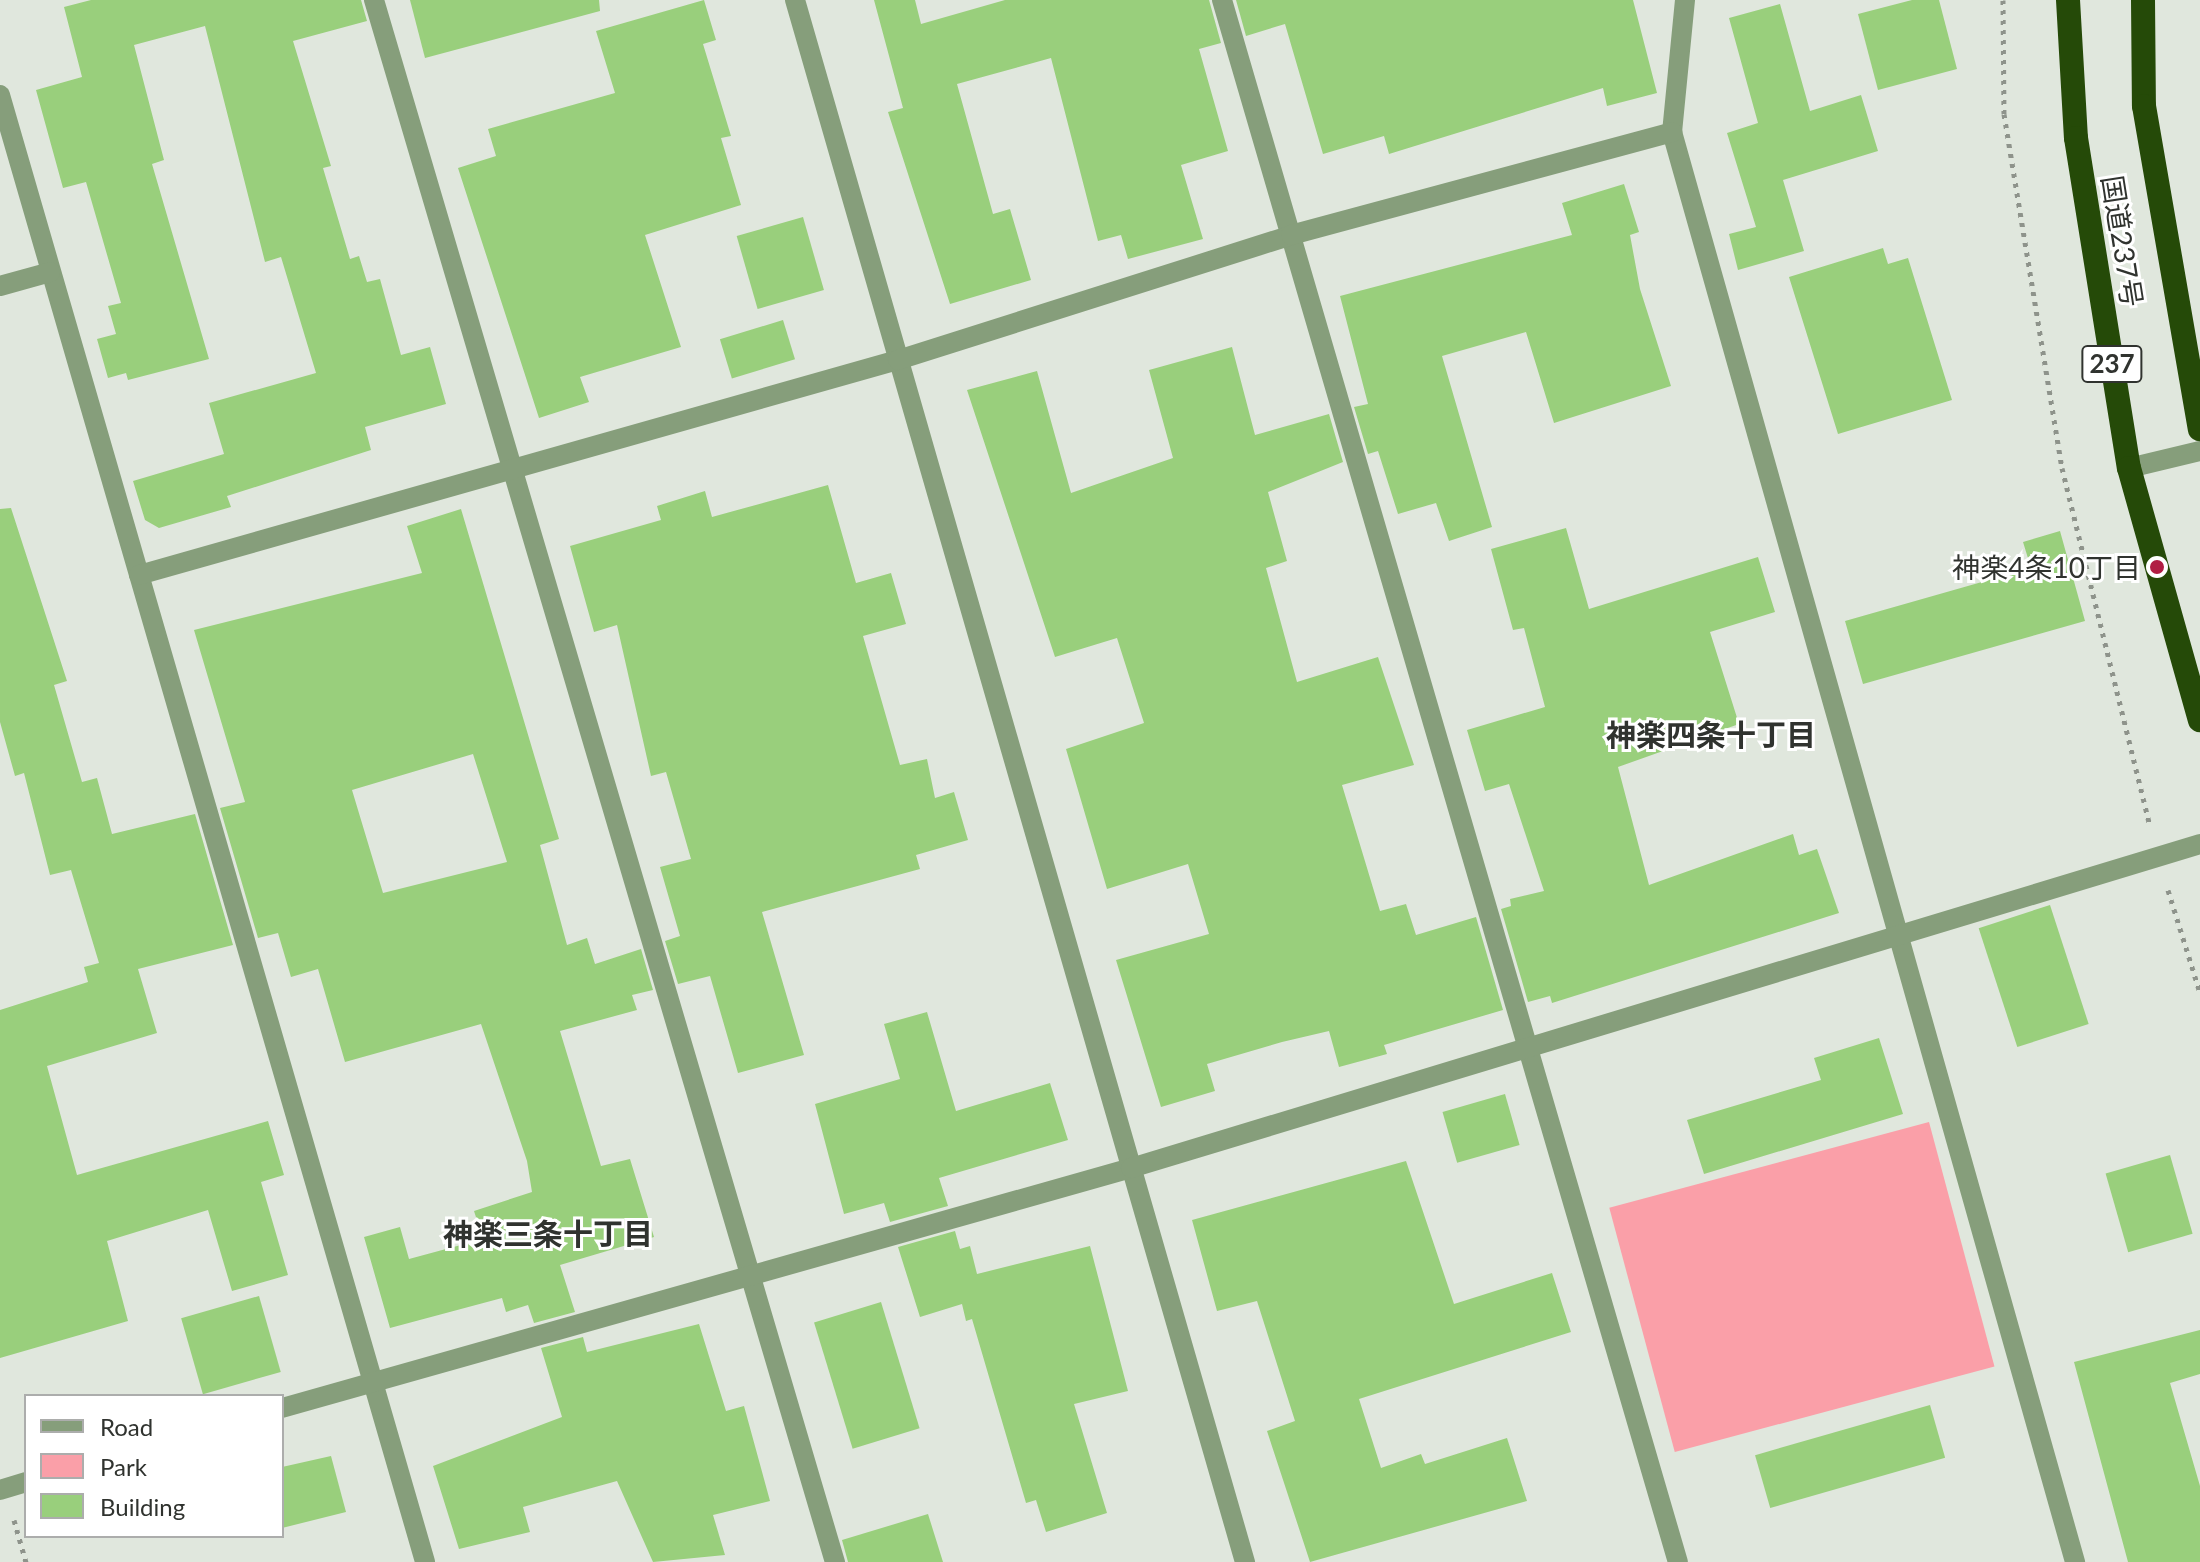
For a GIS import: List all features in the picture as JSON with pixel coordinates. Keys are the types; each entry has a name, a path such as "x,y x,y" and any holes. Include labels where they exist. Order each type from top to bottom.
{"highway":[{"name":"国道237号","path":"2068,0 2076,138 2129,468 2200,720"},
{"name":"国道237号","path":"2143,0 2144,106 2200,429"}],"street":[{"path":"374,0 510,472 751,1271 835,1562"},
{"path":"795,0 1245,1562"},
{"path":"1222,0 1678,1562"},
{"path":"1685,0 1672,132 2075,1562"},
{"path":"0,95 425,1562"},
{"path":"139,575 898,360 1291,235 1672,132"},
{"path":"0,286 50,272"},
{"path":"2129,468 2200,451"},
{"path":"284,1407 751,1271 1131,1168 1531,1050 1898,934 2200,844"},
{"path":"0,1490 24,1483"}],"path":[{"path":"2003,0 2004,114 2062,468 2157,856 2200,993"}],"green space":[{"path":"1929,1122 1994,1366 1675,1452 1609,1208"}],"building":[{"path":"91,0 361,0 367,21 293,41 331,166 323,168 350,259 359,256 367,282 380,279 401,355 430,347 446,404 365,427 371,450 227,496 231,507 159,528 145,520 133,481 224,454 209,403 316,373 281,257 265,262 205,26 134,45 164,160 152,164 209,359 128,380 126,373 108,378 97,339 116,334 108,306 121,303 86,182 63,188 36,90 82,77 64,7"},
{"path":"410,0 599,0 600,11 425,58"},
{"path":"704,0 716,40 703,44 731,136 721,138 741,205 645,235 681,347 580,377 589,402 539,418 458,168 496,156 488,129 615,93 596,31"},
{"path":"874,0 915,0 921,24 1005,0 1209,0 1221,43 1199,49 1228,151 1181,165 1203,239 1128,259 1121,235 1098,241 1051,58 957,84 993,214 1010,209 1031,280 950,304 888,112 903,108"},
{"path":"1236,0 1633,0 1657,93 1607,106 1603,88 1389,154 1384,136 1323,154 1285,24 1246,36"},
{"path":"1912,0 1939,0 1957,69 1878,90 1858,14"},
{"path":"1780,4 1810,111 1861,95 1878,151 1783,180 1804,251 1738,270 1729,234 1756,227 1727,133 1758,123 1729,18"},
{"path":"1624,184 1639,232 1630,235 1640,289 1671,386 1554,423 1526,332 1442,356 1492,527 1449,541 1436,503 1398,514 1378,451 1368,454 1354,407 1368,404 1340,296 1572,235 1562,203"},
{"path":"803,217 824,290 758,309 737,236"},
{"path":"1883,248 1888,264 1908,258 1952,400 1838,434 1789,277"},
{"path":"783,320 795,359 732,379 720,339"},
{"path":"1232,347 1255,435 1329,414 1343,462 1268,492 1287,561 1266,568 1297,682 1378,657 1414,765 1342,785 1380,911 1406,904 1416,935 1476,917 1503,1010 1384,1045 1387,1054 1339,1067 1329,1031 1282,1042 1207,1064 1215,1091 1161,1107 1116,960 1209,934 1188,864 1107,889 1066,749 1144,723 1117,638 1055,657 967,390 1037,371 1071,493 1173,458 1149,370"},
{"path":"828,485 856,583 891,573 906,624 863,636 900,765 927,759 935,798 954,792 968,840 916,855 920,869 762,912 804,1055 738,1073 710,976 678,984 665,941 680,936 660,867 691,859 666,772 651,776 617,625 594,632 570,546 661,520 657,506 705,491 712,517"},
{"path":"11,508 67,681 54,685 82,782 97,778 112,834 195,814 233,945 138,969 157,1033 47,1066 77,1175 268,1121 284,1175 261,1182 288,1275 232,1291 208,1210 107,1241 128,1321 0,1358 0,1010 88,982 84,967 99,963 71,870 50,875 24,773 15,776 0,722 0,509"},
{"path":"461,509 559,839 540,845 567,945 587,938 595,964 641,949 653,990 632,995 637,1010 560,1031 601,1166 630,1159 654,1237 560,1265 575,1312 534,1323 528,1305 506,1312 502,1298 390,1328 364,1237 400,1227 409,1259 483,1239 474,1211 532,1192 527,1161 481,1024 345,1062 318,969 291,977 278,933 258,938 220,808 245,802 194,630 422,573 407,526","holes":["473,754 507,862 383,893 352,790"]},
{"path":"1566,528 1589,609 1758,557 1775,612 1710,632 1739,724 1618,767 1649,885 1793,834 1799,855 1817,849 1839,913 1552,1003 1550,996 1528,1002 1501,909 1511,906 1510,899 1544,891 1509,784 1485,791 1467,730 1545,707 1524,628 1513,630 1491,549"},
{"path":"2060,531 2085,621 1863,684 1845,621 2031,568 2023,542"},
{"path":"2050,905 2089,1024 2017,1047 1979,928"},
{"path":"927,1012 956,1111 1050,1083 1068,1140 939,1178 948,1206 890,1222 884,1203 844,1214 815,1104 900,1079 884,1024"},
{"path":"1879,1038 1903,1114 1704,1174 1687,1120 1821,1080 1814,1058"},
{"path":"1505,1094 1520,1145 1457,1163 1443,1112"},
{"path":"2170,1155 2193,1234 2128,1252 2106,1173"},
{"path":"1406,1161 1454,1304 1552,1273 1571,1332 1359,1399 1381,1468 1421,1454 1425,1464 1507,1438 1527,1501 1310,1562 1267,1431 1295,1421 1257,1301 1217,1311 1192,1220"},
{"path":"955,1231 960,1249 970,1246 977,1274 1090,1246 1128,1391 1074,1404 1107,1513 1046,1532 1036,1500 1026,1503 972,1319 966,1321 962,1304 920,1317 898,1247"},
{"path":"259,1296 281,1372 203,1394 181,1318"},
{"path":"881,1302 920,1428 853,1449 814,1322"},
{"path":"699,1324 726,1411 744,1406 770,1501 713,1515 725,1555 653,1562 617,1481 523,1507 530,1532 459,1549 433,1466 562,1417 541,1348 583,1337 587,1352"},
{"path":"2200,1330 2200,1374 2170,1383 2200,1486 2200,1562 2128,1562 2074,1362"},
{"path":"1930,1405 1945,1458 1770,1508 1755,1455"},
{"path":"331,1456 346,1512 284,1528 284,1467"},
{"path":"928,1514 943,1562 848,1562 842,1540"}],"place":[{"name":"神楽4条10丁目","path":"2157,567"}],"district":[{"name":"神楽四条十丁目","path":"1711,734"},
{"name":"神楽三条十丁目","path":"548,1233"}]}
